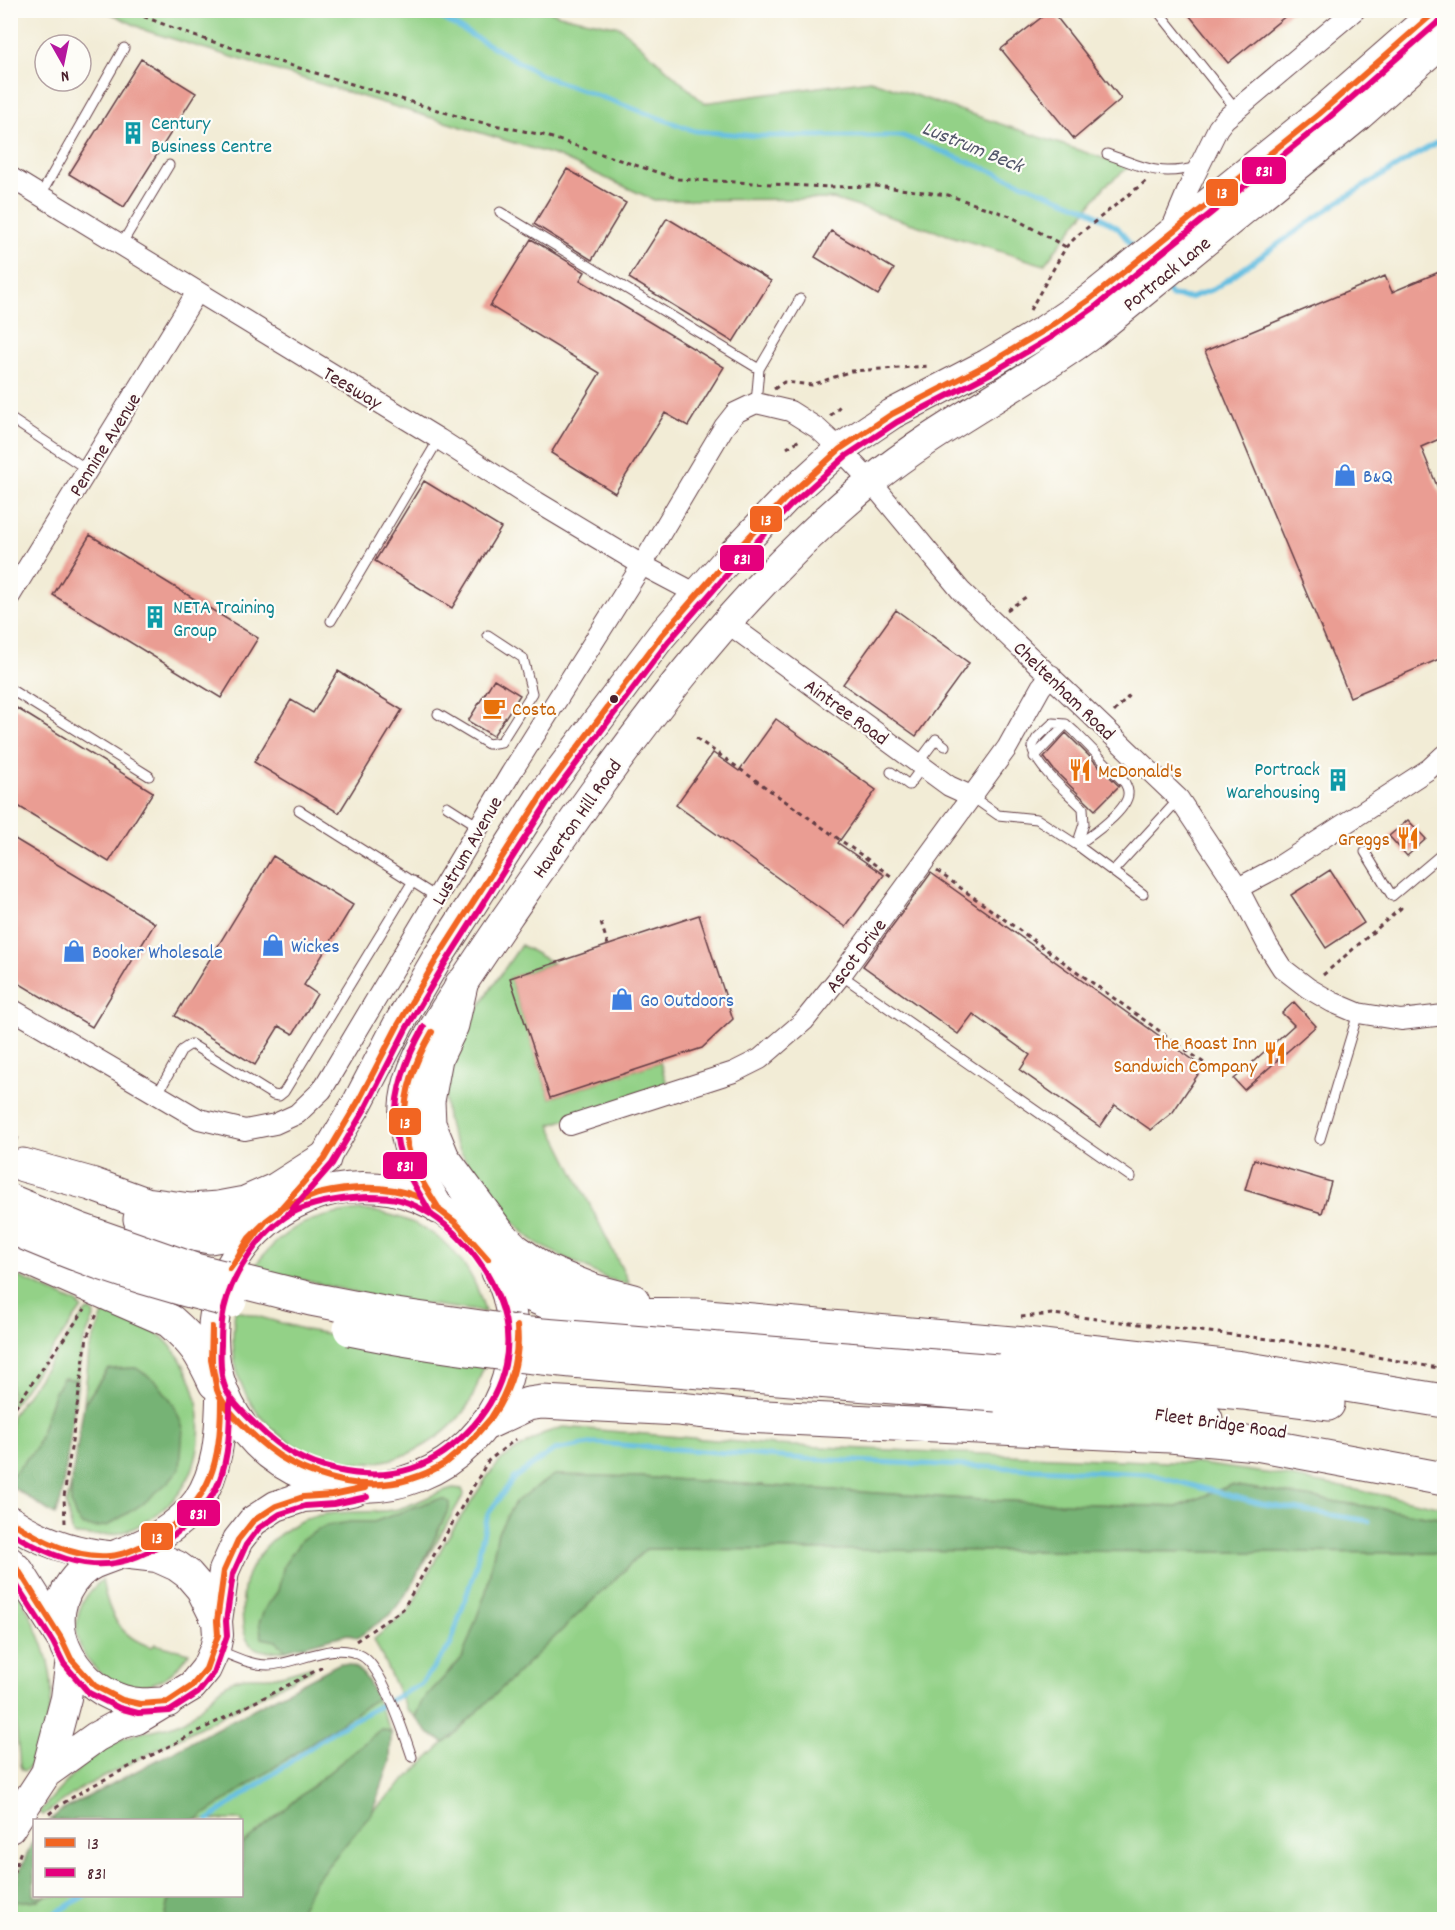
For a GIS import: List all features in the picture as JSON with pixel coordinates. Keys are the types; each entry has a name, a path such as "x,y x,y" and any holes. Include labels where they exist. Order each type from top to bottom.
{"highway":[{"path":"461,985 452,1025 436,1058 428,1101 429,1124 443,1158 499,1234 515,1250 544,1270 618,1298 696,1315"},
{"path":"17,1162 91,1184 146,1204 191,1210 245,1203 277,1189 324,1159"},
{"path":"17,1162 84,1197 176,1231 210,1237 256,1229"},
{"path":"10,1201 78,1229 195,1270 311,1299 389,1314 530,1334 997,1383"},
{"path":"10,1227 72,1252 186,1291 396,1339 624,1366 997,1383"},
{"path":"10,1251 170,1321 188,1336 200,1352 218,1392"},
{"path":"498,1272 537,1297 581,1311 696,1315 1024,1344 1242,1368 1444,1401"},
{"name":"Fleet Bridge Road","path":"997,1383 1243,1393 1444,1423"},
{"name":"Fleet Bridge Road","path":"997,1383 1128,1409 1254,1425 1444,1460"},
{"path":"487,1423 528,1404 542,1402 679,1409 744,1416 1170,1436 1256,1444 1444,1479"}],"main road":[{"name":"Portrack Lane","path":"871,482 926,441 1055,361 1168,248 1438,10"},
{"name":"Portrack Lane","path":"1168,248 1358,116 1444,40"},
{"name":"Portrack Lane","path":"840,448 892,414 1125,289"},
{"name":"Haverton Hill Road","path":"281,1208 324,1159 436,960 542,795 641,662 697,594 784,500 840,448"},
{"name":"Haverton Hill Road","path":"440,1209 411,1160 403,1127 405,1097 421,1049 461,985 587,801 654,708 726,622 789,554 871,482"},
{"path":"16,1838 46,1773 66,1698 66,1649 60,1623 65,1595 80,1573 92,1564 157,1538 196,1502 211,1478 218,1451 218,1392 212,1350 212,1318 224,1280 256,1229 281,1208 309,1195 357,1187 404,1192 440,1209 470,1236 498,1272 513,1310 519,1338 510,1384 504,1399 471,1442 430,1472 406,1481 332,1495 303,1497 276,1506 253,1521 238,1540 224,1571 216,1635 207,1669 192,1686 168,1702 96,1737 46,1773"},
{"path":"218,1392 260,1442 284,1462 305,1472 376,1486"},
{"path":"10,1521 58,1546 78,1552 157,1557 177,1566 201,1589 216,1635"},
{"path":"10,1562 20,1571 66,1649 95,1686 122,1700 141,1704 168,1702"}],"street":[{"name":"Portrack Lane","path":"1168,248 1189,187 1218,128 1236,109 1356,10"},
{"name":"Teesway","path":"10,177 439,439 537,502 642,565 697,594"},
{"name":"Pennine Avenue","path":"12,592 197,292"},
{"path":"756,403 790,411 817,428 840,448"},
{"name":"Lustrum Avenue","path":"10,1008 199,1119 245,1130 275,1124 297,1114 322,1090 724,427 735,413 756,403"},
{"name":"Cheltenham Road","path":"840,448 961,591 1179,799 1238,888 1282,968 1308,988 1358,1013 1401,1020 1444,1015"},
{"name":"Aintree Road","path":"726,622 949,786 971,796"},
{"name":"Ascot Drive","path":"570,1125 734,1072 784,1040 804,1021 841,975 1007,748 1041,687 1051,675"},
{"path":"1238,888 1278,867 1429,769 1444,755"}],"lane":[{"path":"1157,10 1236,109"},
{"path":"40,196 124,48"},
{"path":"1107,154 1156,172 1170,172 1201,166"},
{"path":"121,245 169,165"},
{"path":"500,212 759,369"},
{"path":"756,403 759,369 800,299"},
{"path":"10,417 88,470"},
{"path":"331,621 439,439"},
{"path":"438,714 488,744 501,742 532,693 524,658 488,635"},
{"path":"10,689 149,776"},
{"path":"1053,723 1066,724 1125,783 1129,793 1125,804 1097,832 1077,845 1084,824 1083,808 1034,757 1032,747 1037,738 1053,723"},
{"path":"891,772 909,785 936,739 945,746"},
{"path":"971,796 998,815 1037,819 1077,845 1143,894"},
{"path":"1113,871 1179,799"},
{"path":"447,806 480,826"},
{"path":"299,810 438,898"},
{"path":"1365,852 1392,896 1444,852"},
{"path":"157,1095 182,1050 191,1044 273,1095 279,1096 284,1092 413,881"},
{"path":"841,975 1131,1177"},
{"path":"1320,1139 1358,1013"},
{"path":"216,1635 238,1659 269,1665 345,1650 362,1656 376,1670 401,1724 412,1757"}],"path":[{"path":"127,10 194,36 470,120 543,135 678,179 828,187 876,186 948,195 1010,216 1066,247"},
{"path":"1025,319 1066,247 1131,194"},
{"path":"756,403 784,382 812,385 851,371 922,368 939,364"},
{"path":"1003,613 1026,597"},
{"path":"1114,712 1131,694"},
{"path":"696,738 906,886"},
{"path":"924,861 1204,1063"},
{"path":"1308,988 1401,908 1392,896"},
{"path":"601,923 608,945"},
{"path":"10,1414 88,1305"},
{"path":"64,1497 87,1337 93,1323"},
{"path":"10,1882 15,1872 16,1838"}],"green space":[{"path":"106,11 550,11 559,15 620,27 704,103 870,80 1129,167 1105,186 1044,265 833,199 654,200 557,156 147,31"},
{"path":"521,945 553,963 510,978 550,1098 660,1062 667,1084 550,1125 629,1283 605,1278 534,1241 514,1222 490,1193 467,1162 451,1132 446,1111 445,1091 456,1049 476,1012"},
{"path":"362,1210 406,1220 441,1240 456,1254 468,1271 478,1290 485,1312 374,1297 253,1268 276,1242 300,1225 343,1212"},
{"path":"11,1273 77,1303 82,1308 11,1408"},
{"path":"107,1304 155,1331 180,1359 189,1376 199,1414 197,1453 191,1472 178,1495 149,1519 121,1533 97,1536 73,1535 66,1504 71,1485 71,1504 157,1382 136,1368 108,1369 84,1404 89,1351"},
{"path":"235,1310 306,1330 486,1359 470,1402 454,1422 435,1439 394,1459 367,1463 340,1462 314,1455 290,1442 268,1425 251,1404 239,1378 235,1361 233,1336"},
{"path":"86,1311 91,1311 95,1315 82,1345 78,1380 63,1378 54,1394 36,1448 11,1477 11,1417"},
{"path":"136,1368 157,1382 174,1405 183,1428 180,1468 144,1503 107,1526 83,1526 76,1518 71,1504 71,1485 84,1404 108,1369"},
{"path":"63,1378 78,1380 61,1500 55,1515 11,1486 11,1477 36,1448 54,1394"},
{"path":"563,1427 774,1445 1193,1463 1280,1475 1444,1507 1444,1519 1231,1485 1177,1507 981,1500 639,1477 554,1475 515,1503 498,1532 486,1592 462,1659 422,1701 415,1717 406,1709 374,1639 409,1611 446,1540 487,1477 502,1459 542,1434"},
{"path":"554,1475 639,1477 981,1500 1177,1507 1231,1485 1444,1519 1444,1553 646,1549 445,1743 429,1734 415,1717 422,1701 462,1658 486,1592 498,1532 515,1502"},
{"path":"453,1488 462,1489 464,1494 420,1570 449,1508 434,1500 374,1522 350,1522 284,1565 278,1591 265,1610 276,1641 286,1650 263,1651 251,1645 244,1631 243,1621 243,1600 248,1574 260,1554 284,1531 302,1520 315,1516 340,1512 393,1510"},
{"path":"443,1499 449,1502 449,1508 411,1587 392,1613 357,1638 348,1634 286,1650 276,1641 262,1638 259,1623 264,1610 278,1591 284,1565 302,1539 325,1526 350,1522 374,1522 434,1500"},
{"path":"646,1549 1444,1553 1444,1919 11,1920 10,1902 38,1900 43,1897 174,1897 169,1900 166,1916 269,1911"},
{"path":"102,1580 111,1613 116,1622 131,1637 152,1647 155,1644 189,1653 167,1676 142,1685 118,1683 98,1670 83,1652 77,1629 82,1604"},
{"path":"10,1585 15,1585 42,1641 52,1687 50,1707 38,1747 25,1771 20,1766 11,1678"},
{"path":"340,1663 354,1667 364,1675 376,1699 197,1819 51,1819 61,1811"},
{"path":"310,1667 313,1669 80,1789 43,1815 39,1812 81,1767 105,1748 133,1735 181,1722 195,1713 224,1686 235,1680 245,1677 275,1676"},
{"path":"376,1699 391,1732 381,1729 243,1844 243,1819 197,1819"},
{"path":"381,1729 391,1732 390,1762 372,1813 315,1881 295,1919 165,1919 169,1900 174,1897 243,1897 243,1844"},
{"path":"33,1840 33,1897 43,1897 38,1900 11,1902 19,1873"}],"building":[{"path":"1051,10 1121,99 1074,139 1001,49"},
{"path":"1185,10 1293,10 1228,63"},
{"name":"Century Business Centre","path":"141,59 196,93 124,207 69,174"},
{"path":"567,169 626,203 592,260 534,224"},
{"path":"667,218 771,281 733,342 629,278"},
{"path":"831,231 894,269 878,295 815,257"},
{"path":"531,239 585,272 580,280 724,367 688,426 665,413 615,493 551,453 600,373 490,306"},
{"name":"B&Q","path":"1444,270 1444,437 1421,447 1444,503 1444,657 1350,697 1205,351 1385,276 1392,292"},
{"path":"424,481 501,528 452,608 375,561"},
{"name":"NETA Training Group","path":"90,535 258,638 221,698 53,595"},
{"path":"896,610 969,663 916,736 843,684"},
{"path":"338,671 402,710 339,813 254,762 291,700 313,713"},
{"name":"Costa","path":"494,679 520,695 493,736 468,721"},
{"path":"10,704 153,792 109,862 10,801"},
{"path":"776,719 876,790 838,843 884,875 846,927 676,805 713,753 739,771"},
{"name":"McDonald's","path":"1066,733 1119,786 1095,810 1054,770 1044,757"},
{"name":"Greggs","path":"1408,820 1426,839 1407,856 1389,836"},
{"name":"Booker Wholesale","path":"10,836 155,923 92,1027 10,978"},
{"name":"Wickes","path":"273,856 353,905 304,985 317,994 293,1034 279,1026 255,1065 175,1016"},
{"path":"1330,870 1364,923 1326,948 1291,895"},
{"path":"931,873 1203,1067 1173,1112 1151,1130 1115,1105 1100,1127 1020,1070 1030,1055 973,1014 958,1034 863,966"},
{"name":"Go Outdoors","path":"699,915 733,1019 702,1048 550,1098 510,978"},
{"name":"The Roast Inn Sandwich Company","path":"1294,1002 1316,1026 1244,1090 1234,1079 1294,1025 1282,1013"},
{"path":"1254,1159 1331,1182 1322,1213 1245,1190"}],"waterway":[{"name":"Lustrum Beck","path":"428,10 543,76 695,131 758,136 903,136 1087,209 1118,228 1136,251"},
{"name":"Lustrum Beck","path":"1165,287 1172,296 1190,298 1214,289 1338,202 1444,138"},
{"path":"209,1819 338,1728 421,1684 450,1646 475,1569 488,1514 514,1478 554,1450 596,1443 806,1459 1149,1474 1262,1504 1369,1521"},
{"path":"44,1920 82,1897"}],"transit line":[{"name":"13","path":"281,1208 324,1159 436,960 542,795 661,636 784,500 840,449 892,414 988,364 1089,300 1319,114 1437,10"},
{"name":"831","path":"288,1214 332,1164 444,965 549,800 668,642 790,506 846,456 897,422 993,372 1050,338 1095,307 1325,121 1444,17"},
{"name":"831","path":"424,1027 402,1079 395,1115 399,1151 412,1181 431,1214"},
{"name":"13","path":"432,1032 410,1080 406,1097 405,1131 414,1165 439,1209"},
{"name":"13","path":"318,1194 368,1188 394,1190 419,1197"},
{"name":"13","path":"318,1194 343,1189 382,1188 419,1197"},
{"name":"13","path":"266,1221 287,1205 318,1194"},
{"name":"13","path":"266,1221 286,1206 318,1194"},
{"name":"831","path":"368,1197 396,1199 416,1206 432,1215 460,1239 492,1283 499,1299 507,1333 505,1365 500,1381 494,1396 474,1425 459,1440 428,1462 394,1473 357,1474 325,1467 294,1454 267,1435 236,1405 226,1390 221,1362 222,1322 228,1296 240,1269 258,1243 279,1222 308,1206 338,1199 368,1197"},
{"name":"13","path":"435,1207 455,1222 488,1259"},
{"name":"13","path":"435,1207 458,1225 488,1259"},
{"name":"13","path":"230,1269 249,1238 266,1221"},
{"name":"13","path":"230,1269 266,1221"},
{"name":"13","path":"491,1418 512,1374 517,1326"},
{"name":"13","path":"491,1418 504,1397 513,1374 516,1362 517,1326"},
{"name":"13","path":"212,1327 212,1363 217,1390"},
{"name":"13","path":"212,1327 211,1360 217,1390"},
{"name":"13","path":"217,1390 237,1419 279,1456 303,1469 346,1482"},
{"name":"13","path":"217,1390 224,1404 265,1446 301,1468 346,1482"},
{"name":"13","path":"10,1521 57,1546 96,1556 129,1552 148,1542 178,1522 202,1493 210,1477 219,1441 221,1400"},
{"name":"831","path":"10,1532 53,1554 73,1561 93,1564 113,1563 154,1549 182,1529 206,1504 215,1490 227,1452 230,1400"},
{"name":"13","path":"445,1463 470,1442 491,1418"},
{"name":"13","path":"445,1463 468,1444 491,1418"},
{"name":"13","path":"346,1482 359,1484 397,1482 421,1475 445,1463"},
{"name":"13","path":"346,1482 372,1485 397,1483 410,1480 445,1463"},
{"name":"13","path":"10,1562 19,1571 61,1638 71,1659 95,1686 122,1700 140,1704 168,1702 192,1686 206,1669 218,1635 217,1621 224,1571 238,1540 253,1521 276,1506 303,1497 332,1495 365,1488"},
{"name":"831","path":"10,1575 53,1642 64,1664 89,1693 119,1708 138,1713 170,1711 198,1693 214,1673 227,1636 226,1621 233,1574 246,1545 259,1528 280,1514 305,1506 334,1504 367,1497"}],"place":[{"name":"Century Business Centre","path":"133,133"},
{"name":"B&Q","path":"1345,475"},
{"name":"NETA Training Group","path":"155,617"},
{"name":"Costa","path":"494,708"},
{"name":"McDonald's","path":"1080,770"},
{"name":"Portrack Warehousing","path":"1338,780"},
{"name":"Greggs","path":"1408,838"},
{"name":"Wickes","path":"273,945"},
{"name":"Booker Wholesale","path":"74,951"},
{"name":"Go Outdoors","path":"622,999"},
{"name":"The Roast Inn Sandwich Company","path":"1275,1053"}]}
